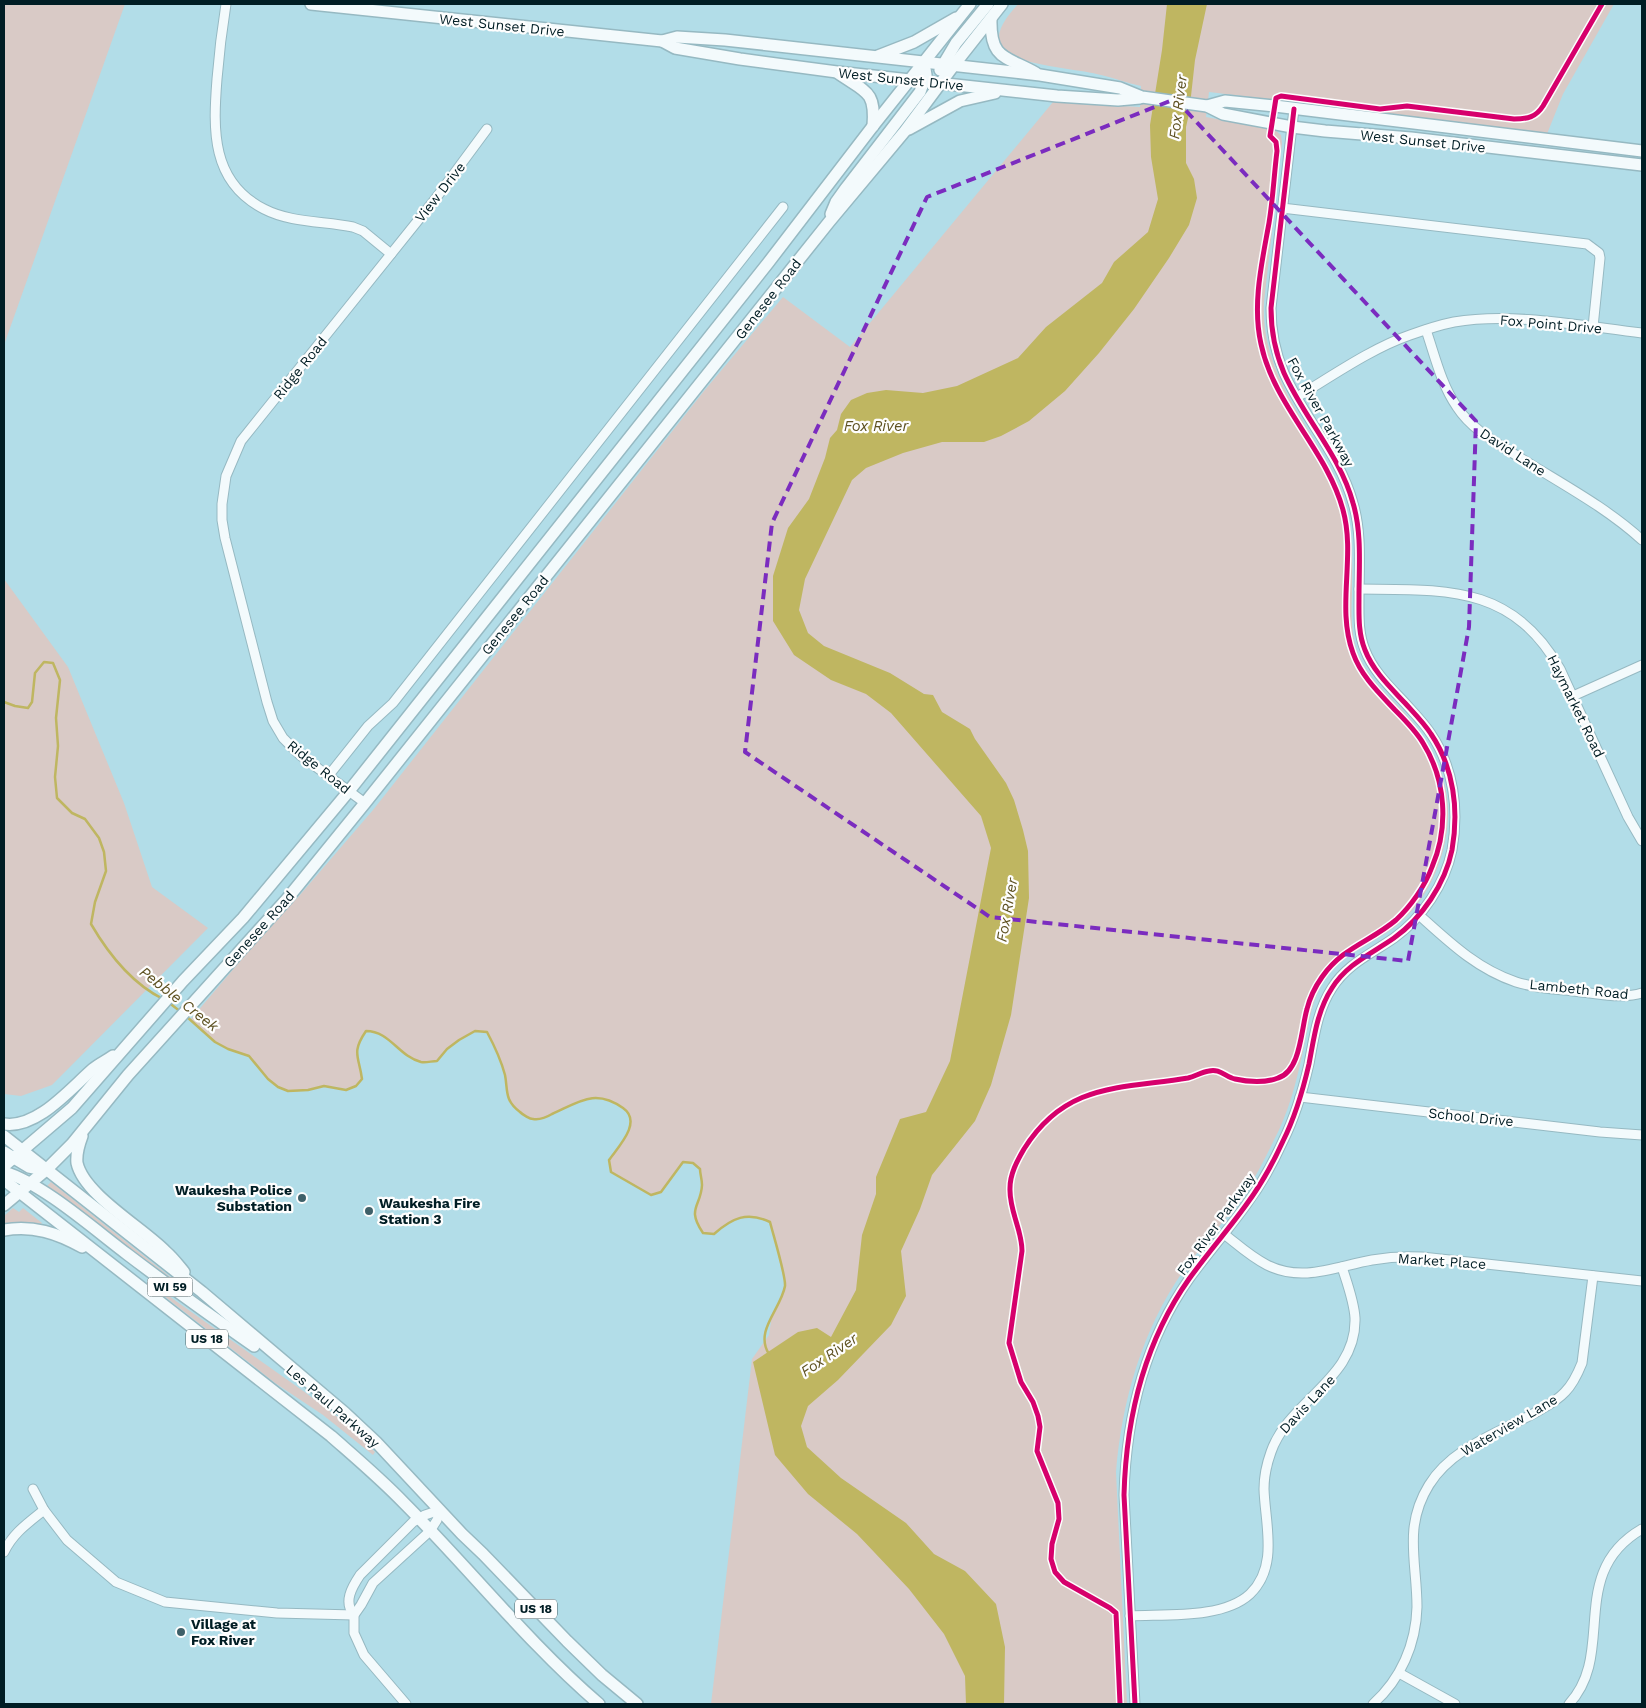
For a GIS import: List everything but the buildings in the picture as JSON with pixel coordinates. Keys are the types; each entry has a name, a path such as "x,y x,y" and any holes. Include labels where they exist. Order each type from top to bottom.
{"main road":[{"name":"West Sunset Drive","path":"311,4 662,41 676,37 725,40 1040,75 1120,88 1142,97 1206,106 1223,114 1292,127 1411,138 1642,165"},
{"name":"Genesee Road","path":"4,1166 72,1108 183,981 243,918 349,791 970,4"},
{"path":"948,64 956,43 988,4"},
{"name":"Genesee Road","path":"4,1205 46,1170 72,1144 128,1075 287,899 828,222 905,131 941,84 948,64 991,19 1002,4"},
{"path":"877,56 914,42 962,14"},
{"path":"991,19 990,35 995,49 1006,58 1040,75"},
{"name":"West Sunset Drive","path":"662,41 675,48 837,72 1005,91 1118,100 1142,97"},
{"path":"828,222 836,202 913,102 924,82 926,68 924,62"},
{"path":"837,72 870,96 874,108 873,126"},
{"path":"905,131 960,101 1005,91"},
{"name":"West Sunset Drive","path":"1206,106 1225,101 1642,151"},
{"path":"4,1124 17,1125 39,1114 66,1095 95,1068 124,1049"},
{"path":"84,1129 79,1143 77,1162 86,1180 103,1199 166,1251 202,1292"},
{"name":"Les Paul Parkway","path":"4,1136 15,1156 46,1170 202,1292 376,1442 567,1641 602,1675 637,1704"},
{"path":"6,1179 15,1156"},
{"name":"Les Paul Parkway","path":"6,1179 18,1192 331,1436 375,1474 419,1518 550,1658 599,1704"},
{"name":"WI 59","path":"6,1179 29,1183 59,1203 170,1287 313,1387"},
{"path":"4,1230 34,1229 66,1238 118,1269"}],"street":[{"path":"226,4 218,72 214,131 223,166 232,181 245,196 264,209 284,217 353,227 363,232 391,254"},
{"name":"Fox River Parkway","path":"1135,1704 1124,1495 1127,1446 1135,1399 1146,1363 1159,1331 1188,1280 1248,1203 1272,1164 1285,1137 1300,1097 1319,1015 1330,990 1353,964 1397,936 1419,915 1438,887 1451,854 1456,820 1454,795 1446,764 1432,734 1380,677 1371,663 1360,636 1358,524 1354,503 1344,478 1284,374 1276,350 1271,322 1271,308 1294,109"},
{"name":"View Drive","path":"391,254 488,129"},
{"path":"329,775 368,726 393,703 783,207"},
{"path":"1282,208 1587,244 1595,248 1600,258 1592,327"},
{"name":"Ridge Road","path":"365,803 300,755 283,738 273,721 266,702 225,538 222,504 223,490 230,464 242,441 391,254"},
{"name":"Fox Point Drive","path":"1297,397 1387,345 1409,335 1453,322 1495,318 1520,319 1642,333"},
{"name":"David Lane","path":"1426,330 1446,389 1457,407 1470,422 1499,445 1624,524 1639,537"},
{"path":"1639,537 1642,526"},
{"name":"Haymarket Road","path":"1359,589 1452,592 1468,595 1500,608 1515,617 1543,643 1556,661 1628,817 1642,842"},
{"path":"1573,696 1642,665"},
{"name":"Lambeth Road","path":"1419,915 1477,964 1517,982 1532,986 1620,996 1642,993"},
{"name":"School Drive","path":"1300,1097 1590,1131 1642,1135"},
{"name":"Market Place","path":"1224,1234 1254,1258 1268,1266 1292,1273 1310,1273 1393,1257 1422,1256 1642,1282"},
{"name":"Davis Lane","path":"1130,1616 1213,1612 1227,1609 1237,1604 1256,1588 1266,1567 1269,1549 1264,1487 1270,1452 1282,1429 1293,1415 1335,1375 1351,1347 1354,1335 1354,1313 1342,1267"},
{"name":"Waterview Lane","path":"1373,1704 1389,1688 1399,1672 1410,1648 1416,1625 1417,1606 1412,1549 1413,1529 1421,1499 1436,1475 1447,1462 1459,1453 1548,1406 1566,1392 1578,1374 1582,1363 1593,1276"},
{"path":"33,1489 44,1510 67,1540 116,1582 165,1602 277,1613 354,1615"},
{"path":"4,1552 9,1540 21,1527 44,1510"},
{"path":"354,1615 350,1610 348,1602 357,1580 419,1518 440,1510"},
{"path":"406,1704 364,1655 354,1633 354,1615 373,1583 430,1530 437,1520 440,1510"},
{"path":"1569,1704 1580,1691 1589,1666 1596,1597 1602,1575 1612,1555 1642,1529"},
{"path":"1399,1672 1455,1704"}],"highlighted area":[{"path":"1175,99 1476,421 1469,627 1408,961 990,917 745,752 772,523 927,197"}],"shaded area":[{"path":"4,4 125,4 4,345"},
{"path":"1018,4 1614,4 1563,94 1547,134 1209,92 1206,117 1275,130 1281,135 1282,143 1264,302 1264,323 1267,342 1280,379 1338,483 1347,507 1351,532 1353,635 1360,659 1379,686 1413,723 1431,750 1444,781 1448,813 1447,830 1440,859 1421,900 1401,922 1343,960 1322,984 1311,1012 1300,1064 1279,1130 1244,1194 1186,1267 1171,1290 1158,1314 1137,1365 1123,1418 1116,1472 1127,1704 711,1704 752,1359 769,1335 772,1314 781,1300 785,1284 770,1222 754,1217 740,1218 727,1224 714,1234 703,1233 698,1225 695,1213 702,1185 700,1169 693,1163 683,1162 661,1192 651,1195 611,1172 609,1160 623,1142 631,1120 629,1114 623,1108 613,1102 596,1098 588,1099 538,1119 530,1118 523,1114 515,1108 509,1099 505,1075 487,1032 475,1031 447,1049 437,1061 421,1062 406,1055 381,1035 366,1031 357,1049 362,1079 357,1084 348,1088 325,1086 292,1092 275,1086 251,1058 221,1045 190,1020 373,810 704,391 783,297 850,347 1053,102 1140,107 1141,86 1106,76 1048,66 1019,59 1008,54 999,42 1000,30"},
{"path":"4,579 68,667 124,803 152,887 208,928 52,1085 21,1096 4,1094"},
{"path":"51,1182 178,1283 176,1286 46,1187"},
{"path":"13,1208 19,1212 23,1208 42,1223 40,1225 4,1225 4,1216"},
{"path":"166,1294 344,1422 375,1452 373,1455 323,1415 275,1383 164,1296"}],"water":[{"name":"Fox River","path":"1167,4 1207,4 1195,60 1186,127 1186,163 1194,179 1197,198 1189,225 1169,258 1134,309 1099,353 1065,391 1029,421 1001,436 984,442 942,442 903,453 866,468 852,480 805,579 799,610 808,633 824,646 890,673 924,694 933,695 942,712 970,729 1006,783 1014,800 1028,851 1029,898 1011,1015 991,1085 975,1121 932,1175 920,1209 901,1251 906,1296 891,1325 838,1380 808,1406 801,1426 807,1447 841,1478 906,1523 934,1554 965,1571 996,1604 1005,1647 1004,1704 966,1704 965,1676 944,1634 909,1589 857,1534 808,1494 775,1455 753,1362 798,1332 817,1328 831,1337 856,1290 862,1235 876,1194 876,1177 900,1119 926,1112 950,1061 991,848 981,816 891,713 866,694 831,680 794,655 773,621 773,576 788,528 809,499 825,458 830,438 837,430 841,414 851,400 867,393 886,390 923,393 957,386 1018,358 1046,327 1102,283 1114,262 1148,232 1158,199 1151,157 1150,125"}],"waterway":[{"name":"Pebble Creek","path":"4,702 28,708 32,702 35,673 44,662 53,663 60,680 56,718 58,746 55,777 57,798 72,813 85,819 99,838 104,852 106,871 95,902 91,924 105,947 122,967 141,985 163,999"},
{"name":"Pebble Creek","path":"168,1002 181,1012"},
{"name":"Pebble Creek","path":"186,1016 215,1042 228,1049 249,1056 268,1079 278,1087 288,1091 308,1090 324,1086 346,1090 356,1086 362,1079 357,1050 361,1038 366,1031 381,1035 406,1055 421,1062 437,1061 447,1049 475,1031 487,1032 505,1075 509,1099 515,1108 526,1117 533,1119 543,1118 587,1099 604,1099 613,1102 623,1108 629,1114 631,1120 623,1142 609,1160 611,1172 651,1195 661,1192 683,1162 693,1163 700,1169 702,1181 695,1213 698,1225 703,1233 714,1234 727,1224 740,1218 754,1217 770,1222 785,1286 783,1295 766,1328 765,1345 769,1354"}],"cycle path":[{"path":"1120,1704 1116,1613 1064,1582 1055,1572 1051,1559 1052,1544 1059,1519 1058,1503 1037,1451 1040,1427 1038,1416 1033,1402 1021,1382 1009,1343 1022,1251 1010,1196 1010,1183 1014,1168 1024,1149 1040,1127 1058,1111 1077,1100 1097,1092 1188,1078 1213,1070 1235,1079 1251,1081 1273,1080 1286,1074 1296,1058 1308,1005 1317,985 1330,967 1339,959 1386,928 1412,902 1426,881 1432,867 1441,836 1443,820 1440,788 1431,757 1417,734 1371,684 1356,661 1348,636 1346,618 1348,546 1343,510 1325,467 1277,388 1261,344 1257,314 1259,283 1270,214 1277,151 1276,142 1270,136 1276,98 1281,96 1380,109 1407,106 1514,119 1527,118 1537,113 1543,106 1602,4"},
{"path":"1135,1704 1124,1495 1129,1438 1140,1383 1149,1355 1173,1304 1189,1279 1262,1182 1275,1157 1298,1103 1307,1074 1319,1015 1332,988 1345,972 1394,938 1414,921 1423,910 1438,888 1449,863 1454,835 1453,790 1450,775 1439,747 1422,722 1377,672 1365,650 1359,624 1359,538 1353,503 1340,469 1292,390 1278,357 1274,341 1271,308 1294,109"}],"place":[{"name":"Waukesha Police Substation","path":"302,1198"},
{"name":"Waukesha Fire Station 3","path":"369,1211"},
{"name":"Village at Fox River","path":"181,1632"}]}
